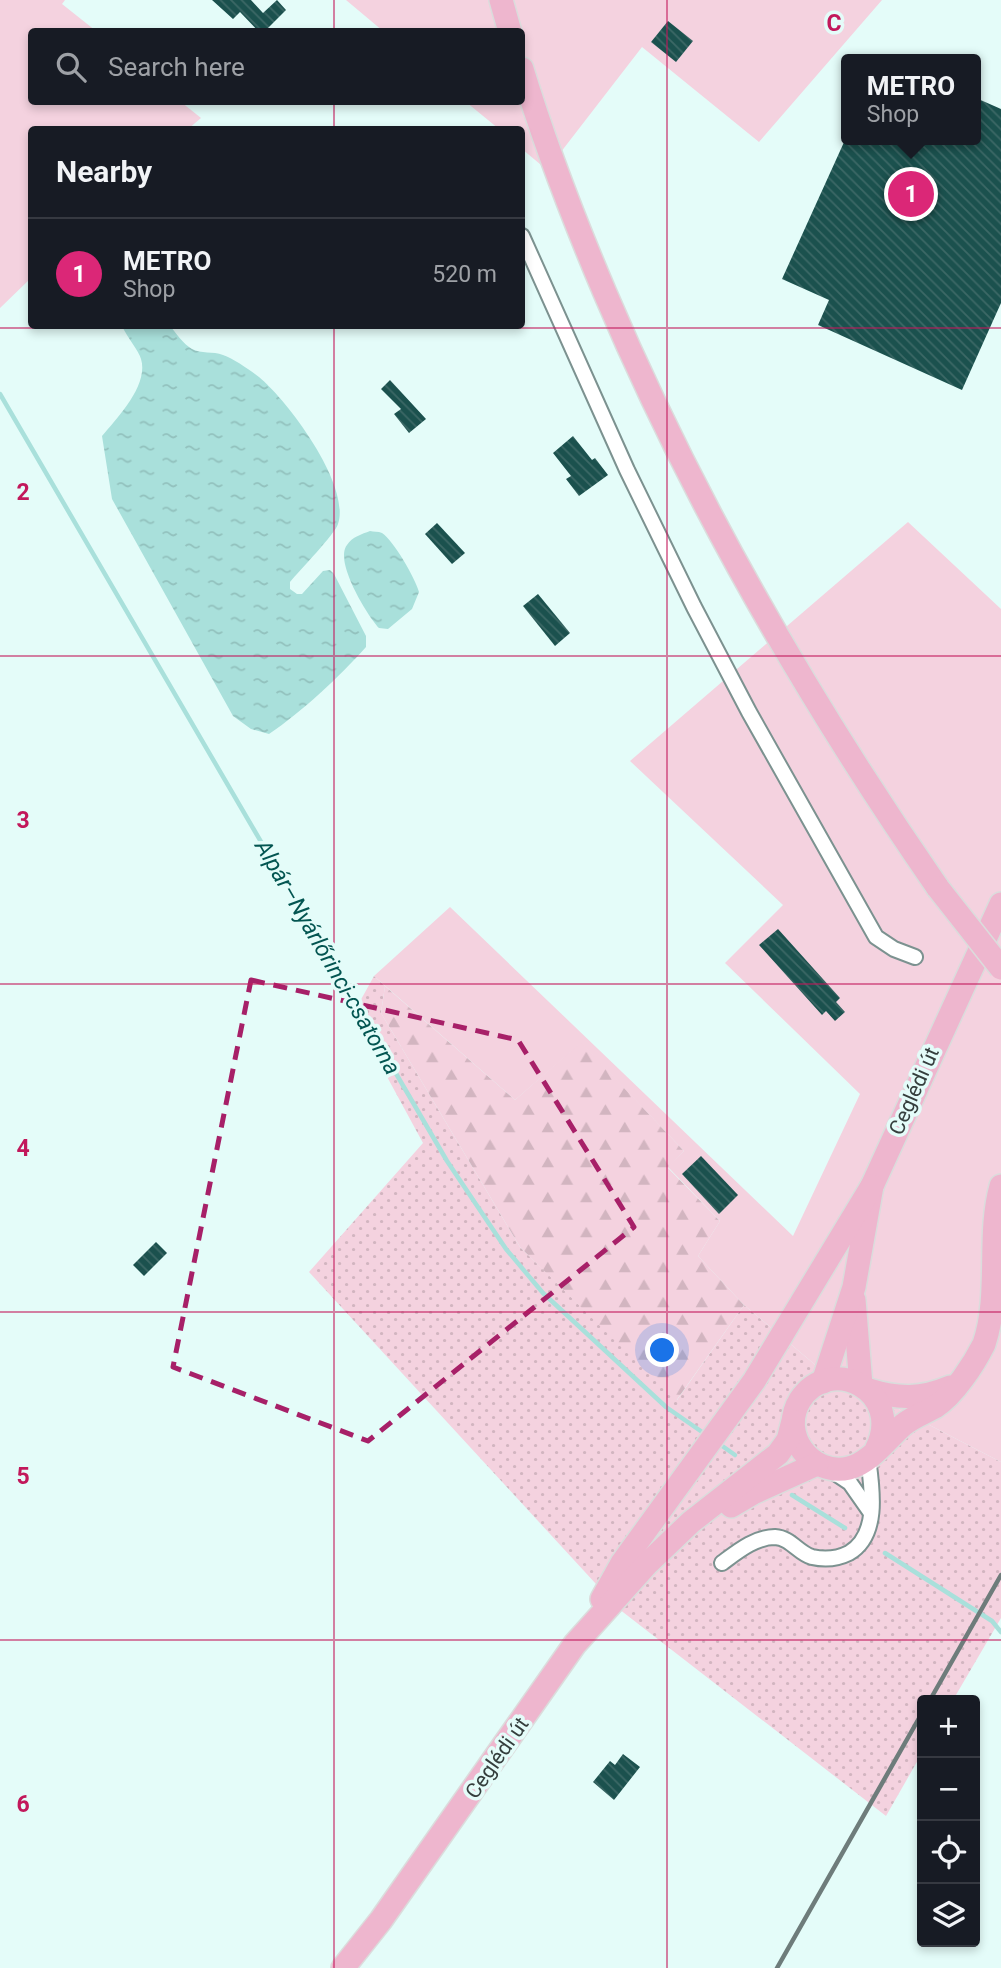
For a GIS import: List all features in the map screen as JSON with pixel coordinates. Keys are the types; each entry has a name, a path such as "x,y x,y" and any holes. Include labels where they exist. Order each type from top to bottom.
{"main road":[{"path":"500,0 509,28"},
{"path":"525,77 585,247 627,345 733,560 791,661 889,817 938,888 1001,968"},
{"name":"Ceglédi út","path":"823,1382 854,1287 872,1186 1001,904"},
{"path":"575,1644 622,1563 754,1381 872,1186"},
{"path":"959,1383 936,1393 891,1397 849,1380 823,1382 806,1393 795,1410 794,1434 799,1446 823,1466 849,1468 872,1454 905,1423 937,1406 959,1383 985,1342 992,1318 1001,1186"},
{"name":"Ceglédi út","path":"854,1287 856,1347 865,1388"},
{"path":"865,1388 882,1412 884,1425 881,1438 872,1454"},
{"name":"Ceglédi út","path":"343,1968 388,1910 575,1644 638,1573 691,1522 778,1454 788,1440 793,1421"},
{"name":"Ceglédi út","path":"658,1553 753,1493 823,1466"}],"street":[{"path":"525,243 627,470 749,712 876,937 915,957"},
{"path":"722,1563 759,1540 774,1537 787,1540 810,1556 825,1559 841,1557 855,1549 865,1536 871,1513 872,1454"},
{"path":"823,1466 850,1483 871,1513"}],"highlighted area":[{"path":"251,980 518,1040 634,1227 368,1441 173,1367"}],"green space":[{"path":"0,0 65,0 62,4 92,28 28,28 28,105 185,105 201,118 192,126 28,126 28,281 0,308"},
{"path":"346,0 882,0 759,142 642,47 547,170 525,152 525,126 495,126 470,105 525,105 525,28 379,28"},
{"path":"908,522 1001,609 1001,1462 819,1368 744,1305 698,1256 720,1221 668,1167 684,1151 581,1043 515,1100 374,976 450,907 793,1236 860,1094 725,963 783,905 630,761"},
{"path":"374,976 385,986 381,1013 520,1247 677,1400 744,1305 819,1368 1001,1462 1001,1618 956,1695 917,1695 917,1762 886,1816 619,1609 309,1272 423,1143 353,1014"},
{"path":"385,986 515,1100 581,1042 684,1151 668,1168 720,1221 698,1256 744,1305 676,1401 520,1247 381,1013"}],"water":[{"path":"124,329 173,329 192,349 219,354 242,365 271,389 300,424 314,445 335,488 340,507 338,524 290,582 290,589 302,594 323,571 330,570 366,636 366,647 320,694 269,734 251,729 233,716 112,499 102,436 136,390 142,369 140,356"},
{"path":"370,531 382,533 387,537 409,569 419,592 412,609 388,629 379,628 367,612 348,575 345,563 344,553 349,542"}],"building":[{"path":"212,0 251,0 263,13 277,0 286,10 268,28 255,28 240,12 233,19"},
{"path":"668,21 693,41 676,62 651,42"},
{"path":"981,100 1001,109 1001,303 962,390 818,325 829,300 782,279 843,145 981,145"},
{"path":"390,380 426,419 409,433 394,414 401,409 381,389"},
{"path":"573,436 608,475 579,496 566,479 571,476 553,453"},
{"path":"437,523 465,553 452,564 425,534"},
{"path":"538,594 570,633 555,646 523,606"},
{"path":"778,929 840,998 836,1002 845,1012 835,1021 826,1011 822,1015 759,945"},
{"path":"701,1156 738,1195 719,1214 682,1174"},
{"path":"156,1242 167,1253 144,1276 133,1265"},
{"path":"623,1754 640,1767 614,1800 593,1782 610,1761 615,1765"}],"waterway":[{"name":"Alpár–Nyárlőrinci-csatorna","path":"0,394 447,1161 506,1249 543,1293 666,1407 705,1434"},
{"name":"Alpár–Nyárlőrinci-csatorna","path":"718,1443 735,1455"},
{"name":"Alpár–Nyárlőrinci-csatorna","path":"792,1495 845,1528"},
{"name":"Alpár–Nyárlőrinci-csatorna","path":"885,1553 992,1621 1001,1632"}],"railway":[{"path":"933,1695 1001,1575"},
{"path":"777,1968 917,1722"}],"place":[{"name":"METRO","path":"911,194"}]}
